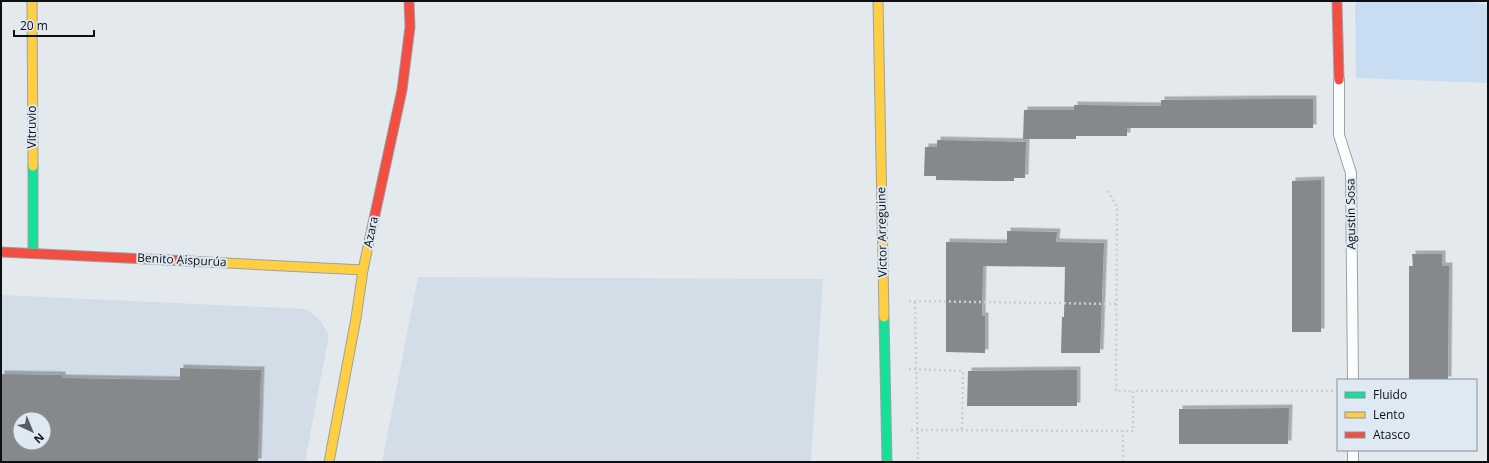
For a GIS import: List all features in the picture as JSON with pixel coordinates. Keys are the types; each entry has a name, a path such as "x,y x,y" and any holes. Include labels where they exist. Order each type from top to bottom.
{"street":[{"name":"Vitruvio","path":"32,1 32,253"},
{"name":"Azara","path":"329,462 363,270 402,90 410,27 409,1"},
{"name":"Víctor Arreguine","path":"878,1 887,462"},
{"name":"Agustín Sosa","path":"1337,1 1339,80"},
{"name":"Benito Aispurúa","path":"1,252 363,270"}],"lane":[{"name":"Agustín Sosa","path":"1339,80 1339,135 1351,173 1353,379"},
{"path":"1353,451 1353,462"}],"path":[{"path":"1108,191 1117,207 1116,391 1337,391"},
{"path":"884,301 1116,304"},
{"path":"915,302 918,462"},
{"path":"885,369 963,371 962,430"},
{"path":"886,430 1133,431 1133,391"},
{"path":"1123,462 1124,431"}],"shaded area":[{"path":"1357,1 1467,1 1488,5 1488,83 1356,78 1355,6"},
{"path":"418,277 823,279 811,462 382,462"},
{"path":"1,295 306,309 320,320 329,335 305,462 1,462"}],"building":[{"path":"1313,99 1313,128 1127,128 1127,136 1076,136 1076,139 1023,139 1024,110 1074,110 1074,105 1161,106 1161,100"},
{"path":"937,140 1026,142 1025,178 1014,178 1014,181 936,180 936,176 924,176 925,147 937,147"},
{"path":"1321,180 1321,332 1292,332 1292,181"},
{"path":"1007,231 1057,232 1056,242 1104,243 1100,353 1061,353 1062,317 1064,317 1065,267 983,266 982,316 985,316 985,353 946,352 946,242 1007,243"},
{"path":"1412,254 1442,254 1442,266 1449,266 1448,379 1409,379 1409,266 1413,266"},
{"path":"180,368 261,370 258,462 1,462 1,374 62,375 62,378 180,380"},
{"path":"1077,370 1077,406 967,406 968,371"},
{"path":"1289,408 1288,444 1179,444 1179,409"}],"traffic: fast":[{"path":"33,166 33,253"},
{"path":"884,317 887,462"}],"traffic: slow":[{"path":"32,1 33,166"},
{"path":"878,1 884,317"},
{"path":"329,462 356,318 363,270 372,228"},
{"path":"188,261 363,270"}],"traffic: jam":[{"path":"372,228 402,90 410,27 409,1"},
{"path":"1337,1 1339,80"},
{"path":"1,252 188,261"}]}
